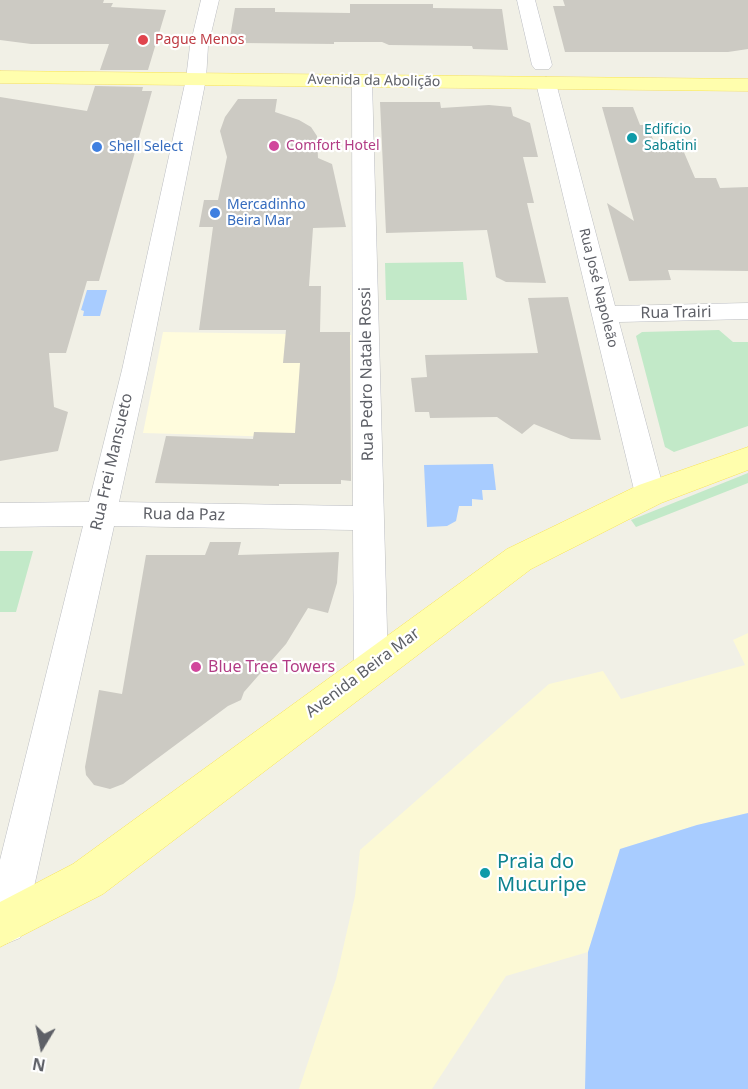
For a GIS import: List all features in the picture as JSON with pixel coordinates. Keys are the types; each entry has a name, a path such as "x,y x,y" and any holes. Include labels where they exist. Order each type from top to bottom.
{"main road":[{"name":"Avenida da Abolição","path":"0,59 363,81 748,67"},
{"name":"Avenida da Abolição","path":"0,77 196,70 544,74 748,85"},
{"name":"Avenida Beira Mar","path":"3,924 88,879 519,559 650,494 748,459"}],"street":[{"name":"Rua Frei Mansueto","path":"3,924 135,370 210,0"},
{"name":"Rua José Napoleão","path":"526,0 650,494"},
{"name":"Rua Pedro Natale Rossi","path":"363,81 371,667"},
{"name":"Rua Trairi","path":"604,314 748,311"},
{"name":"Rua da Paz","path":"0,515 100,513 368,518"}],"shaded area":[{"path":"163,332 351,335 350,439 143,433"}],"green space":[{"path":"463,262 467,300 386,300 385,263"},
{"path":"719,330 733,342 748,342 748,426 674,452 665,447 636,336 642,332"},
{"path":"748,473 748,483 636,527 631,520"},
{"path":"0,551 33,551 16,612 0,612"}],"sand":[{"name":"Praia do Mucuripe","path":"748,633 748,813 697,825 620,849 588,952 506,976 432,1089 299,1089 336,979 355,896 360,850 549,684 603,671 621,699 745,665 733,640"}],"water":[{"path":"87,290 107,290 100,316 83,316 84,311 81,310"},
{"path":"493,464 496,490 482,490 483,500 472,499 472,506 459,506 456,521 447,526 427,527 424,465"},
{"path":"748,813 748,1089 585,1089 588,952 620,849 697,825"}],"building":[{"path":"0,0 104,0 103,3 113,3 111,7 166,10 148,70 100,70 109,44 31,44 0,40"},
{"path":"563,0 748,0 748,49 728,52 565,52 553,6 565,6"},
{"path":"350,4 433,4 433,8 502,9 508,50 473,49 472,46 389,45 382,42 242,43 230,37 235,8 275,8 275,12 350,13"},
{"path":"95,86 143,87 142,91 152,91 99,281 87,281 66,353 49,353 54,407 68,412 58,451 0,461 0,97 87,111"},
{"path":"238,99 277,99 275,112 299,120 311,127 317,136 318,158 332,164 346,227 313,228 309,286 321,286 320,332 350,332 351,481 341,480 341,484 279,484 279,486 155,483 166,436 253,439 254,432 295,433 300,363 283,363 286,330 199,330 213,227 199,227 204,200 218,200 227,157 220,131 225,117"},
{"path":"380,102 440,102 441,108 489,105 511,107 513,116 530,123 538,157 523,157 534,203 527,203 546,283 506,282 496,277 487,230 386,233"},
{"path":"602,107 633,107 640,125 648,125 657,151 683,150 695,178 716,178 720,188 748,187 748,271 668,270 671,280 629,281 607,203 634,221"},
{"path":"568,297 601,440 571,439 534,424 522,434 497,417 430,418 429,412 415,412 411,378 427,377 425,355 538,353 528,298"},
{"name":"Blue Tree Towers","path":"210,542 241,542 238,555 339,552 337,583 328,613 308,608 286,644 244,692 241,700 228,706 123,784 110,789 94,785 86,775 85,767 99,690 122,694 146,555 205,555"}],"place":[{"name":"Pague Menos","path":"143,40"},
{"name":"Edifício Sabatini","path":"632,138"},
{"name":"Comfort Hotel","path":"274,146"},
{"name":"Shell Select","path":"97,147"},
{"name":"Mercadinho Beira Mar","path":"215,213"},
{"name":"Blue Tree Towers","path":"196,667"},
{"name":"Praia do Mucuripe","path":"485,873"}]}
